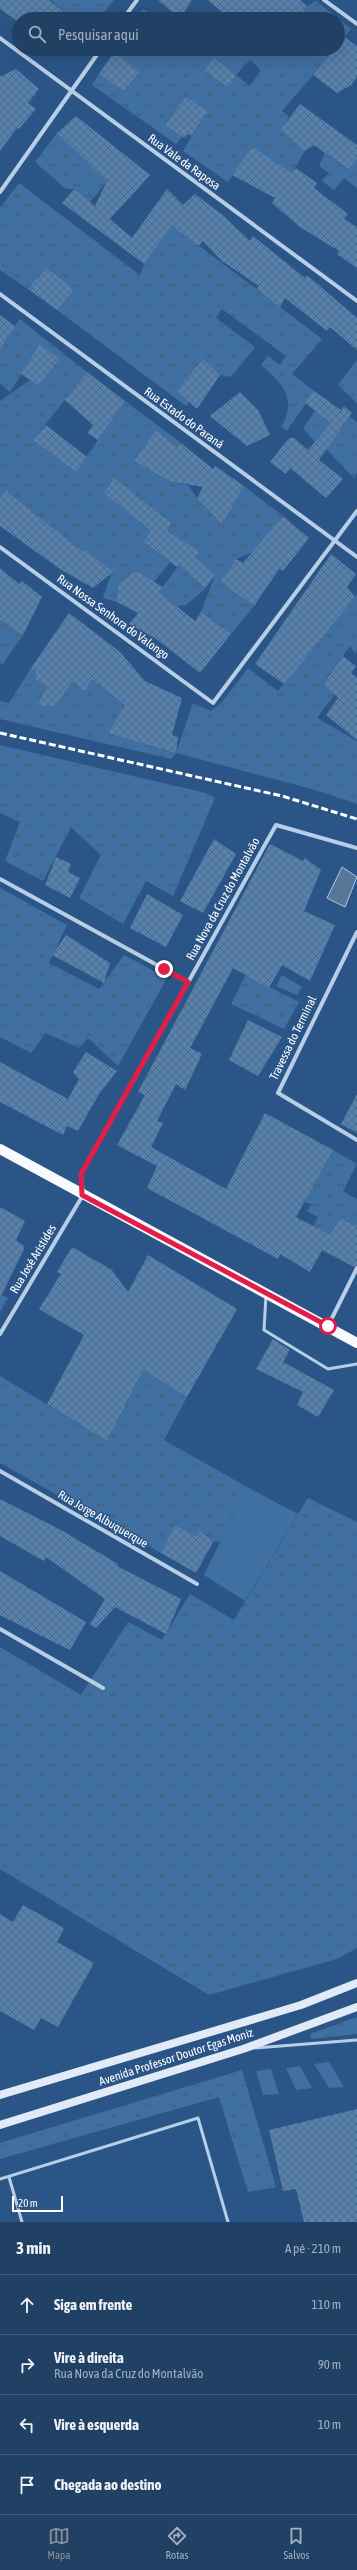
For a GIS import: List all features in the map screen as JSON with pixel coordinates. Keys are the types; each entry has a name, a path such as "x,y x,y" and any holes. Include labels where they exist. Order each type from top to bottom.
{"main road":[{"path":"0,1149 82,1195 328,1326 357,1344"},
{"name":"Avenida Professor Doutor Egas Moniz","path":"0,2094 301,2005 357,1983"},
{"name":"Avenida Professor Doutor Egas Moniz","path":"0,2125 243,2048 357,2007"}],"street":[{"path":"128,12 137,0"},
{"path":"324,0 340,12"},
{"path":"345,15 357,24"},
{"name":"Rua Vale da Raposa","path":"0,38 12,47"},
{"name":"Rua Vale da Raposa","path":"24,56 357,301"},
{"path":"0,192 96,56"},
{"name":"Rua Estado do Paraná","path":"0,294 357,557"},
{"path":"335,541 357,511"},
{"name":"Rua Nossa Senhora do Valongo","path":"0,547 214,702 335,541"},
{"name":"Rua Nova da Cruz do Montalvão","path":"82,1195 81,1174 276,825 357,848"},
{"path":"0,879 188,982"},
{"name":"Travessa do Terminal","path":"357,932 278,1093 357,1140"},
{"name":"Rua José Aristides","path":"0,1334 82,1195"},
{"path":"328,1326 357,1268"},
{"name":"Rua Jorge Albuquerque","path":"0,1471 197,1584"},
{"path":"0,1629 103,1688"}],"lane":[{"path":"266,1293 264,1330 328,1369 357,1364"},
{"path":"243,2048 357,2040"},
{"path":"0,2180 198,2118 228,2222"},
{"path":"9,2177 22,2222"}],"green space":[{"path":"51,0 114,0 105,12 65,12"},
{"path":"316,1 330,12 303,12 307,6"},
{"path":"345,24 351,29 345,36"},
{"path":"119,56 329,56 282,111 289,117 280,130 305,151 291,175 252,147 228,182 183,151 207,110 186,98 165,124 182,137 176,144 92,85 99,74 123,91 140,72","holes":["213,57 236,75 228,87 206,71","250,60 261,70 250,86 236,75"]},
{"path":"57,133 107,181 90,202 74,189 66,189 35,162"},
{"path":"325,153 347,169 357,158 357,188 344,178 334,190 322,181 329,173 319,166"},
{"path":"19,183 140,275 144,264 172,225 322,339 292,374 314,391 287,431 281,427 286,417 288,408 288,400 285,392 275,378 261,365 268,356 280,365 286,356 222,309 216,318 255,347 231,377 220,375 203,359 178,391 189,402 186,406 57,310 74,289 48,268 28,289 0,270 0,208"},
{"path":"20,319 87,372 33,440 76,472 125,401 181,443 177,447 156,430 134,461 169,481 188,485 197,498 222,524 244,486 283,516 253,552 236,559 220,582 254,606 231,634 201,612 215,575 205,567 195,579 205,589 186,605 177,606 159,592 186,556 164,536 171,523 114,479 151,530 144,542 170,562 154,582 141,573 131,572 118,585 117,602 103,598 112,572 69,572 0,499 0,401 30,380 38,385 60,359 40,345 10,392 0,384 0,346"},
{"path":"357,360 357,403 338,385"},
{"path":"315,411 331,423 315,442 303,428"},
{"path":"350,417 357,422 357,473 354,478 326,449"},
{"path":"357,594 357,650 355,653 350,646 323,683 334,695 317,718 357,741 357,804 315,790 176,753 193,703 211,711 223,701 248,668 278,691"},
{"path":"0,620 23,635 2,665 0,662"},
{"path":"111,645 122,654 101,686 125,705 108,733 176,753 171,759 0,719 0,701 9,703 31,668 36,671 36,680 47,687 37,705 55,707 72,682 85,691"},
{"path":"0,745 206,793 215,798 173,896 146,881 123,924 79,898 101,855 71,827 43,881 5,861 20,822 0,813"},
{"path":"0,888 67,925 49,963 99,989 124,955 167,978 118,1066 88,1038 79,1048 46,1033 31,1053 0,1037"},
{"path":"246,975 299,1002 284,1029 231,1004"},
{"path":"282,975 302,987 297,995 276,986"},
{"path":"333,1150 357,1164 343,1191 357,1199 357,1226 339,1218 325,1243 313,1226 318,1217 307,1211 312,1204 304,1202"},
{"path":"0,1294 8,1298 0,1312"},
{"path":"143,1370 187,1397 164,1440 247,1487 221,1541 213,1542 200,1532 197,1537 175,1525 161,1553 0,1463 0,1376 107,1441"},
{"path":"247,1487 298,1514 245,1601 204,1575"},
{"path":"308,1498 357,1522 357,1948 337,1959 209,1995 0,1869 0,1647 81,1695 128,1622 162,1640 190,1594 234,1620"},
{"path":"357,2017 357,2034 312,2039 310,2034"},
{"path":"329,2062 344,2087 329,2088 314,2064"},
{"path":"300,2066 312,2088 296,2090 286,2068"},
{"path":"271,2069 279,2094 263,2095 256,2071"},
{"path":"242,2070 276,2187 248,2192 219,2097 0,2159 0,2143"}],"shaded area":[{"path":"342,867 357,877 345,907 327,898"}],"building":[{"path":"0,0 49,0 64,12 12,12 12,17 0,9"},
{"path":"158,0 192,0 184,12 172,12"},
{"path":"208,0 300,0 307,6 303,12 222,12"},
{"path":"345,37 357,46 357,77 351,85 337,93 313,75 329,56 345,56"},
{"path":"111,56 119,56 140,72 123,91 99,74"},
{"path":"213,57 236,75 228,87 205,71"},
{"path":"16,69 39,89 28,103 36,109 19,129 17,128 0,151 0,77"},
{"path":"186,97 208,111 191,136 188,134 184,138 165,125"},
{"path":"300,104 357,145 357,158 348,169 314,145 305,151 280,130"},
{"path":"76,116 150,175 110,219 132,238 167,189 183,205 195,194 225,217 250,241 253,236 305,278 307,275 357,318 357,350 330,327 327,331 285,298 280,307 257,289 259,286 222,261 203,241 198,246 172,225 144,264 62,203 74,189 95,206 107,181 57,133"},
{"path":"252,147 292,173 296,168 317,183 314,188 348,214 344,219 357,227 357,268 337,254 339,251 300,227 272,203 275,198 232,175"},
{"path":"47,268 74,289 57,310 28,289"},
{"path":"0,315 15,326 0,349"},
{"path":"40,344 60,359 38,385 21,374"},
{"path":"203,359 220,375 197,409 177,391"},
{"path":"87,372 125,401 98,440 87,433 93,425 65,400"},
{"path":"314,391 341,410 344,406 352,413 319,460 343,479 326,498 290,468 286,474 270,462 289,438 294,438 308,450 331,423 305,403"},
{"path":"240,392 258,410 270,435 247,446 210,416"},
{"path":"46,425 87,457 76,472 33,440"},
{"path":"156,430 177,447 181,443 213,469 215,466 244,486 222,524 197,498 203,487 169,481 134,461"},
{"path":"114,478 171,523 167,531 199,552 195,558 215,575 205,589 180,564 177,567 144,542 151,530 104,493"},
{"path":"6,491 83,552 85,550 113,572 93,588 60,569 0,526 0,499"},
{"path":"283,516 309,538 283,571 279,569 254,606 220,582 236,559 243,563"},
{"path":"331,554 356,574 347,587 355,597 284,684 255,664"},
{"path":"0,568 19,584 22,581 42,597 23,635 0,620"},
{"path":"132,572 141,573 162,587 159,592 195,621 201,612 231,634 200,673 155,638 129,624 138,613 117,602 118,585"},
{"path":"69,613 120,652 145,681 182,698 172,735 178,737 176,753 108,733 125,705 92,679 85,691 72,682 55,707 37,705 47,687 36,680 36,671 31,668"},
{"path":"343,656 356,666 351,673 357,678 357,740 326,715 338,698 323,684"},
{"path":"214,839 236,854 203,913 180,901"},
{"path":"270,844 303,861 305,858 321,870 304,911 335,925 310,981 282,965 269,988 233,968 190,1048 202,1054 185,1090 176,1084 157,1121 163,1123 151,1147 226,1189 265,1113 333,1150 296,1217 330,1235 339,1218 357,1226 357,1265 354,1267 322,1250 310,1272 280,1254 278,1259 147,1188 157,1166 117,1145 145,1095 138,1092"},
{"path":"56,857 71,864 68,872 80,878 70,898 45,885"},
{"path":"147,894 183,915 166,947 130,928"},
{"path":"66,935 110,963 104,983 52,955"},
{"path":"248,1020 282,1037 258,1076 229,1060"},
{"path":"86,1052 117,1071 99,1094 78,1131 67,1126 63,1135 0,1102 0,1062 68,1099 79,1079 73,1072"},
{"path":"357,1094 357,1133 341,1124"},
{"path":"0,1207 25,1221 16,1240 25,1247 0,1298"},
{"path":"72,1247 112,1270 128,1292 148,1255 237,1309 187,1397 143,1370 107,1441 47,1404 84,1335 39,1309 61,1274 57,1272"},
{"path":"273,1339 290,1350 283,1362 334,1390 318,1417 297,1405 303,1392 256,1369"},
{"path":"0,1499 61,1530 118,1564 117,1566 181,1599 166,1634 115,1607 96,1628 90,1624 105,1599 46,1557 44,1561 0,1536"},
{"path":"175,1525 197,1537 200,1531 213,1542 196,1573 161,1553"},
{"path":"0,1571 86,1622 70,1650 0,1615"},
{"path":"23,1905 64,1928 57,1942 94,1963 58,2027 41,2018 34,2030 0,2011 0,1914 13,1922"},
{"path":"357,2109 357,2222 304,2222 296,2189 283,2191 269,2130"}],"railway":[{"path":"0,733 282,796 357,819"}],"route":[{"path":"164,969 188,982 81,1174 82,1195 328,1326"}]}
